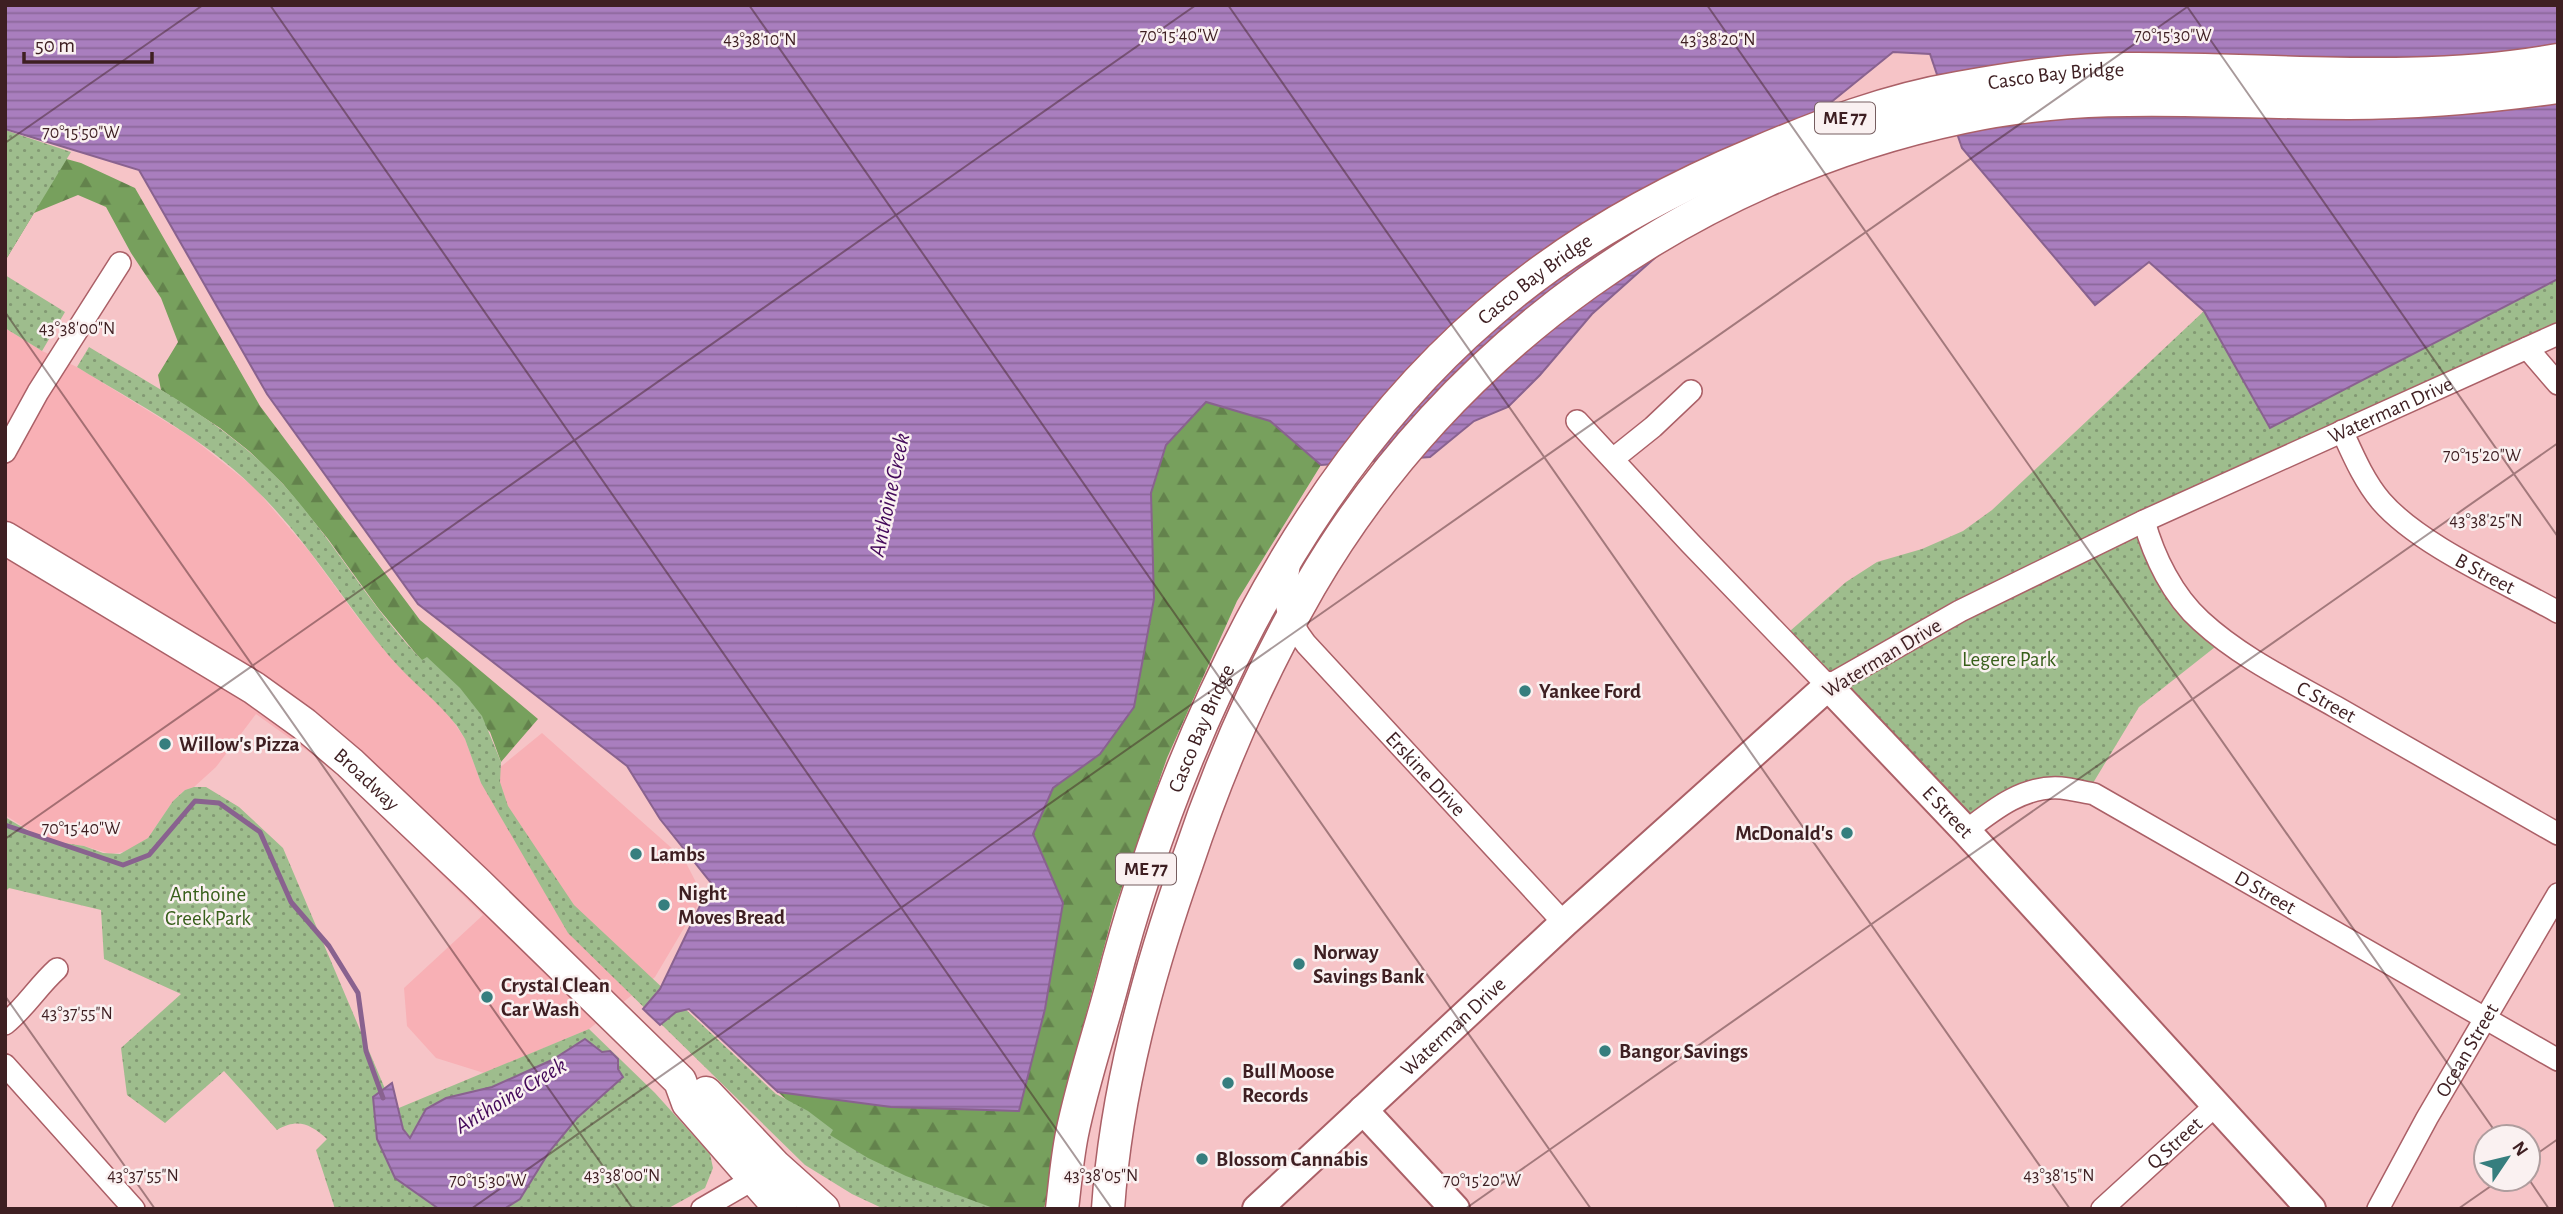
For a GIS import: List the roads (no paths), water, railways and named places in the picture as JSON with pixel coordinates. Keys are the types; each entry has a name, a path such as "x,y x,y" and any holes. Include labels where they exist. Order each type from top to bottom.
{"main road":[{"name":"Casco Bay Bridge","path":"1062,1209 1078,1107 1128,923 1144,873 1205,719 1236,652 1291,551 1358,455 1431,369 1488,314 1552,264 1620,220 1691,180 1783,141 1877,106 1954,88 2048,74 2123,69 2410,74 2482,71 2558,61"},
{"name":"Casco Bay Bridge","path":"1108,1209 1120,1112 1134,1045 1170,910 1220,774 1257,688 1319,571 1370,497 1438,414 1496,356 1548,311 1626,255 1679,223 1789,170 1866,142 1960,117 2074,101 2142,98 2418,102 2558,87"},
{"name":"Broadway","path":"5,538 254,688 304,724 350,763 461,868 680,1081 688,1103 765,1172 822,1209"},
{"name":"Broadway","path":"765,1172 781,1209"}],"street":[{"path":"5,452 38,393 120,263"},
{"name":"Waterman Drive","path":"1257,1209 1564,923 1828,686 1960,611 2144,521 2558,334"},
{"path":"2527,348 2558,384"},
{"path":"1613,459 1691,391"},
{"name":"E Street","path":"1577,421 1966,831 2311,1209"},
{"name":"B Street","path":"2342,431 2374,491 2403,523 2558,612"},
{"name":"C Street","path":"2144,521 2151,547 2180,598 2200,620 2224,640 2558,834"},
{"path":"1290,623 1285,590 1291,551"},
{"name":"Erskine Drive","path":"1290,623 1315,654 1564,923"},
{"name":"D Street","path":"1966,831 2020,794 2059,787 2094,794 2558,1060"},
{"name":"Ocean Street","path":"2378,1209 2558,894"},
{"path":"5,1024 20,1013 43,982 57,969"},
{"path":"5,1066 134,1209"},
{"name":"Q Street","path":"2102,1209 2217,1104"},
{"path":"1363,1110 1455,1209"},
{"path":"702,1209 765,1172"}],"water":[{"path":"5,5 2558,5 2558,279 2270,428 2204,311 2149,262 2095,305 1962,148 1930,54 1893,52 1814,116 1592,314 1540,375 1508,407 1474,421 1430,457 1321,465 1270,421 1206,402 1166,445 1151,493 1154,599 1134,707 1100,754 1053,788 1033,834 1063,903 1045,1009 1019,1111 891,1107 778,1092 689,1009 676,1012 660,1025 643,1009 660,989 711,883 660,819 627,766 418,604 267,394 139,170 5,129"},
{"path":"585,1039 602,1052 610,1051 618,1059 618,1069 623,1077 577,1118 549,1152 520,1199 504,1209 439,1209 395,1178 377,1139 373,1097 392,1083 403,1129 410,1138 426,1109 446,1098 492,1087 552,1060"}],"waterway":[{"name":"Anthoine Creek","path":"5,825 123,865 149,855 195,801 219,803 260,832 291,902 329,946 358,993 366,1051 383,1098"}],"place":[{"name":"Yankee Ford","path":"1525,691"},
{"name":"Willow's Pizza","path":"165,744"},
{"name":"McDonald's","path":"1847,833"},
{"name":"Lambs","path":"636,854"},
{"name":"Night Moves Bread","path":"664,905"},
{"name":"Norway Savings Bank","path":"1299,964"},
{"name":"Crystal Clean Car Wash","path":"487,997"},
{"name":"Bangor Savings","path":"1605,1051"},
{"name":"Bull Moose Records","path":"1228,1083"},
{"name":"Blossom Cannabis","path":"1202,1159"}],"park label":[{"name":"Legere Park","path":"2009,659"},
{"name":"Anthoine Creek Park","path":"208,906"}]}
